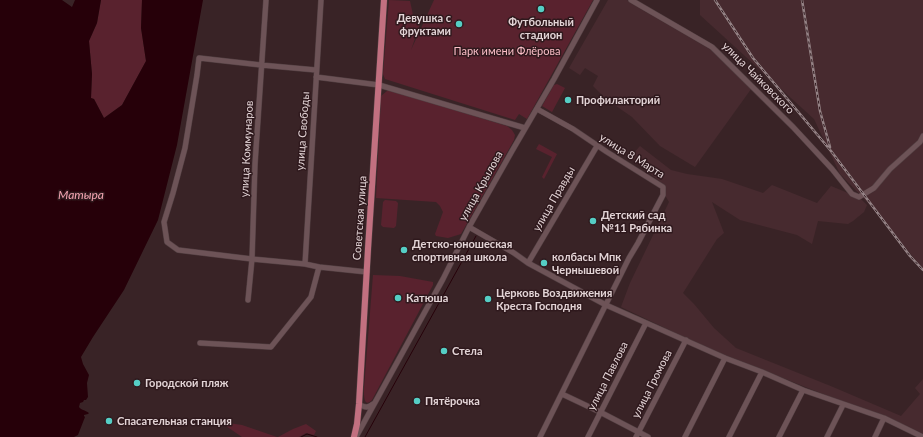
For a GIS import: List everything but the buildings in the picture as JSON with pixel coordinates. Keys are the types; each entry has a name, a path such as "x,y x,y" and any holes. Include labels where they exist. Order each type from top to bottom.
{"main road":[{"name":"Советская улица","path":"355,437 359,404 384,0"}],"street":[{"name":"улица Коммунаров","path":"248,300 252,259 255,164 266,0"},
{"name":"улица Свободы","path":"305,264 321,0"},
{"name":"улица Крылова","path":"355,437 443,279 469,227 554,80 597,0"},
{"name":"улица Чайковского","path":"631,0 712,47 803,138 832,169 852,194 859,197 874,188 890,169 920,142 923,136"},
{"path":"316,70 261,66 199,58 185,148 164,222 167,242 178,250 366,272"},
{"path":"316,78 379,84 525,128"},
{"name":"улица 8 Марта","path":"537,109 573,129 597,146 663,187 664,190 663,195 540,437"},
{"name":"улица Правды","path":"528,263 597,146"},
{"path":"469,227 514,253 528,263 606,305 725,358 803,390 884,418 922,437"},
{"path":"200,343 271,347 311,297 319,266"},
{"name":"улица Павлова","path":"588,437 646,323"},
{"name":"улица Громова","path":"637,435 686,340"},
{"path":"685,437 725,358"},
{"path":"729,437 762,372"},
{"path":"779,437 803,390"},
{"path":"562,394 600,412 637,435 648,437"},
{"path":"359,404 363,407 369,407 374,404"},
{"path":"827,437 843,405"},
{"path":"875,437 884,418"}],"shaded area":[{"path":"608,0 627,0 704,43 754,85 695,167 660,146 632,117 606,99 593,86 598,76 585,68 580,75 569,68"},
{"path":"700,0 923,0 923,269 874,209 840,174 814,119 700,15"},
{"path":"640,146 671,170 722,179 763,193 772,185 817,203 831,186 860,198 867,205 864,212 848,224 818,221 812,244 797,235 740,220 712,202 724,233 717,239 683,293 714,328 736,348 901,416 920,394 915,388 923,379 923,435 705,347 621,307 630,283 669,202 662,190 664,185 630,157"}],"green space":[{"path":"101,0 142,0 141,28 146,61 122,105 104,118 94,99 91,98 92,74 89,41 97,23"},
{"name":"Парк имени Флёрова","path":"389,0 410,1 413,15 420,24 411,50 434,0 593,0 527,119 519,114 515,120 385,79 383,74"},
{"path":"557,84 565,88 552,112 542,106 554,85"},
{"path":"387,91 392,91 507,126 515,135 514,140 461,234 448,238 436,236 435,234 443,212 436,202 376,198 381,96"},
{"path":"539,144 557,154 544,179 542,177 552,157 536,149"},
{"path":"385,200 396,201 398,203 396,226 394,228 383,227 381,225 383,202"},
{"path":"373,275 400,276 433,282 433,285 372,400 367,403 364,388"},
{"path":"228,423 242,425 277,437 242,437 226,426"},
{"path":"306,424 316,431 314,435 306,433 299,437 278,437 293,429"}],"water":[{"name":"Матыра","path":"0,0 62,0 72,7 75,0 101,0 97,23 89,41 92,74 91,98 94,99 104,118 122,105 146,61 141,28 142,0 203,0 177,145 158,220 124,290 81,357 89,375 87,383 88,397 80,403 79,407 89,413 84,415 85,417 78,435 74,437 0,437"}],"waterway":[{"path":"365,437 476,236"},
{"path":"301,437 307,434 317,437"}],"railway":[{"path":"715,0 753,58 831,151 910,256 923,270"},
{"path":"802,0 820,111 830,147"}],"place":[{"name":"Футбольный стадион","path":"541,9"},
{"name":"Девушка с фруктами","path":"459,24"},
{"name":"Профилакторий","path":"568,100"},
{"name":"Детский сад №11 Рябинка","path":"593,221"},
{"name":"Детско-юношеская спортивная школа","path":"404,250"},
{"name":"колбасы Мпк Чернышевой","path":"544,263"},
{"name":"Катюша","path":"398,298"},
{"name":"Церковь Воздвижения Креста Господня","path":"488,299"},
{"name":"Стела","path":"444,351"},
{"name":"Городской пляж","path":"137,383"},
{"name":"Пятёрочка","path":"417,401"},
{"name":"Спасательная станция","path":"109,421"}]}
